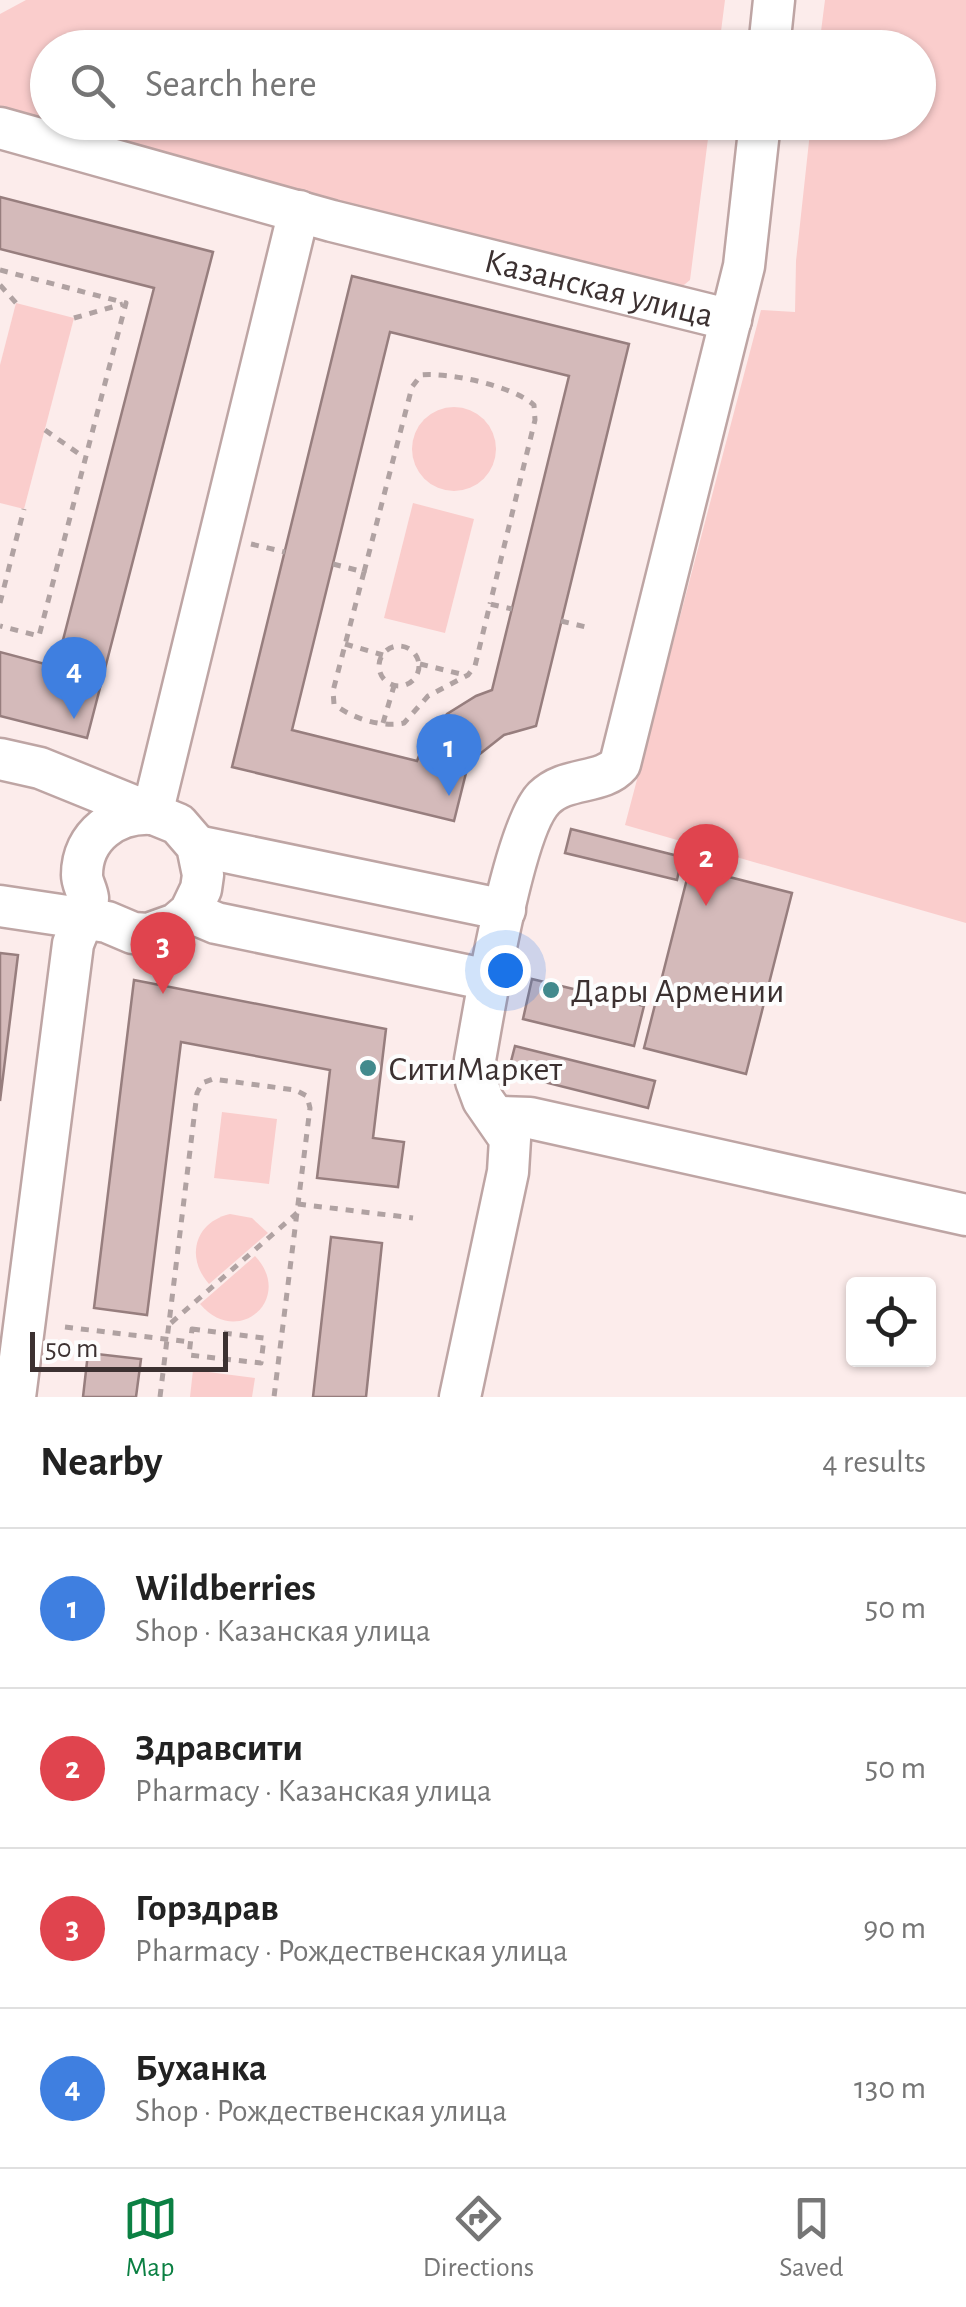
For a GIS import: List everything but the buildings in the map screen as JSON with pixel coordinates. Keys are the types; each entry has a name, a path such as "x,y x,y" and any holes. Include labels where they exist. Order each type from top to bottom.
{"street":[{"path":"771,30 774,0"},
{"name":"Казанская улица","path":"0,128 30,136"},
{"name":"Казанская улица","path":"43,140 298,211 732,320 620,764 611,774 571,782 545,797 530,818 506,910"},
{"path":"732,320 744,266 758,140"},
{"path":"152,814 298,211"},
{"path":"0,758 40,768 178,824 197,846 203,875 190,912 176,924 148,934 107,922 0,906"},
{"path":"14,1397 14,1296 73,944 88,900 82,872 90,844 110,822 138,813 152,814"},
{"path":"197,846 506,910 475,1060 476,1081 483,1100 510,1139 508,1172 460,1397"},
{"path":"190,912 216,923 489,980"},
{"path":"498,1117 530,1118 966,1215"}],"path":[{"path":"0,270 126,303"},
{"path":"0,285 16,303"},
{"path":"74,318 126,303"},
{"path":"0,626 39,636 126,303"},
{"path":"437,373 522,394 534,405 536,420 474,666 468,675 428,696 404,723 384,723 345,714 334,704 333,691 364,572 412,387 420,375 437,373"},
{"path":"45,430 86,458"},
{"path":"0,603 24,509"},
{"path":"251,544 285,552"},
{"path":"333,564 364,572"},
{"path":"490,604 512,609"},
{"path":"561,621 590,628"},
{"path":"345,644 383,655"},
{"path":"420,664 414,681 404,686 394,686 380,672 383,655 396,646 412,650 420,664 468,675"},
{"path":"384,723 394,686"},
{"path":"160,1397 197,1093 202,1084 214,1080 295,1090 307,1096 310,1108 274,1397"},
{"path":"298,1204 413,1218"},
{"path":"168,1325 297,1213"},
{"path":"65,1327 190,1342"},
{"path":"192,1329 264,1338 262,1364 189,1354 190,1342 192,1329"},
{"path":"263,1351 280,1353"}],"shaded area":[{"path":"26,0 725,0 721,30 30,30 30,120 0,111 0,14"},
{"path":"825,0 966,0 966,923 625,825 761,310 795,312 796,261 809,140 936,140 936,30 821,30"},
{"path":"100,140 708,140 690,280 679,289 280,192"},
{"path":"16,303 74,318 24,509 0,503 0,365"},
{"path":"454,407 470,410 489,426 496,449 493,465 477,484 454,491 438,488 419,472 412,449 415,433 431,414"},
{"path":"413,503 474,519 445,633 384,618"},
{"path":"222,1112 277,1119 269,1184 214,1178"},
{"path":"230,1214 252,1218 268,1233 209,1284 197,1263 197,1242 209,1225"},
{"path":"255,1256 266,1272 269,1288 257,1313 245,1320 230,1321 215,1317 200,1304"},
{"path":"193,1370 255,1378 252,1397 190,1397"}],"place":[{"name":"Буханка","path":"74,719"},
{"name":"Wildberries","path":"449,796"},
{"name":"Здравсити","path":"706,906"},
{"name":"Дары Армении","path":"551,990"},
{"name":"Горздрав","path":"163,994"},
{"name":"СитиМаркет","path":"368,1068"}]}
